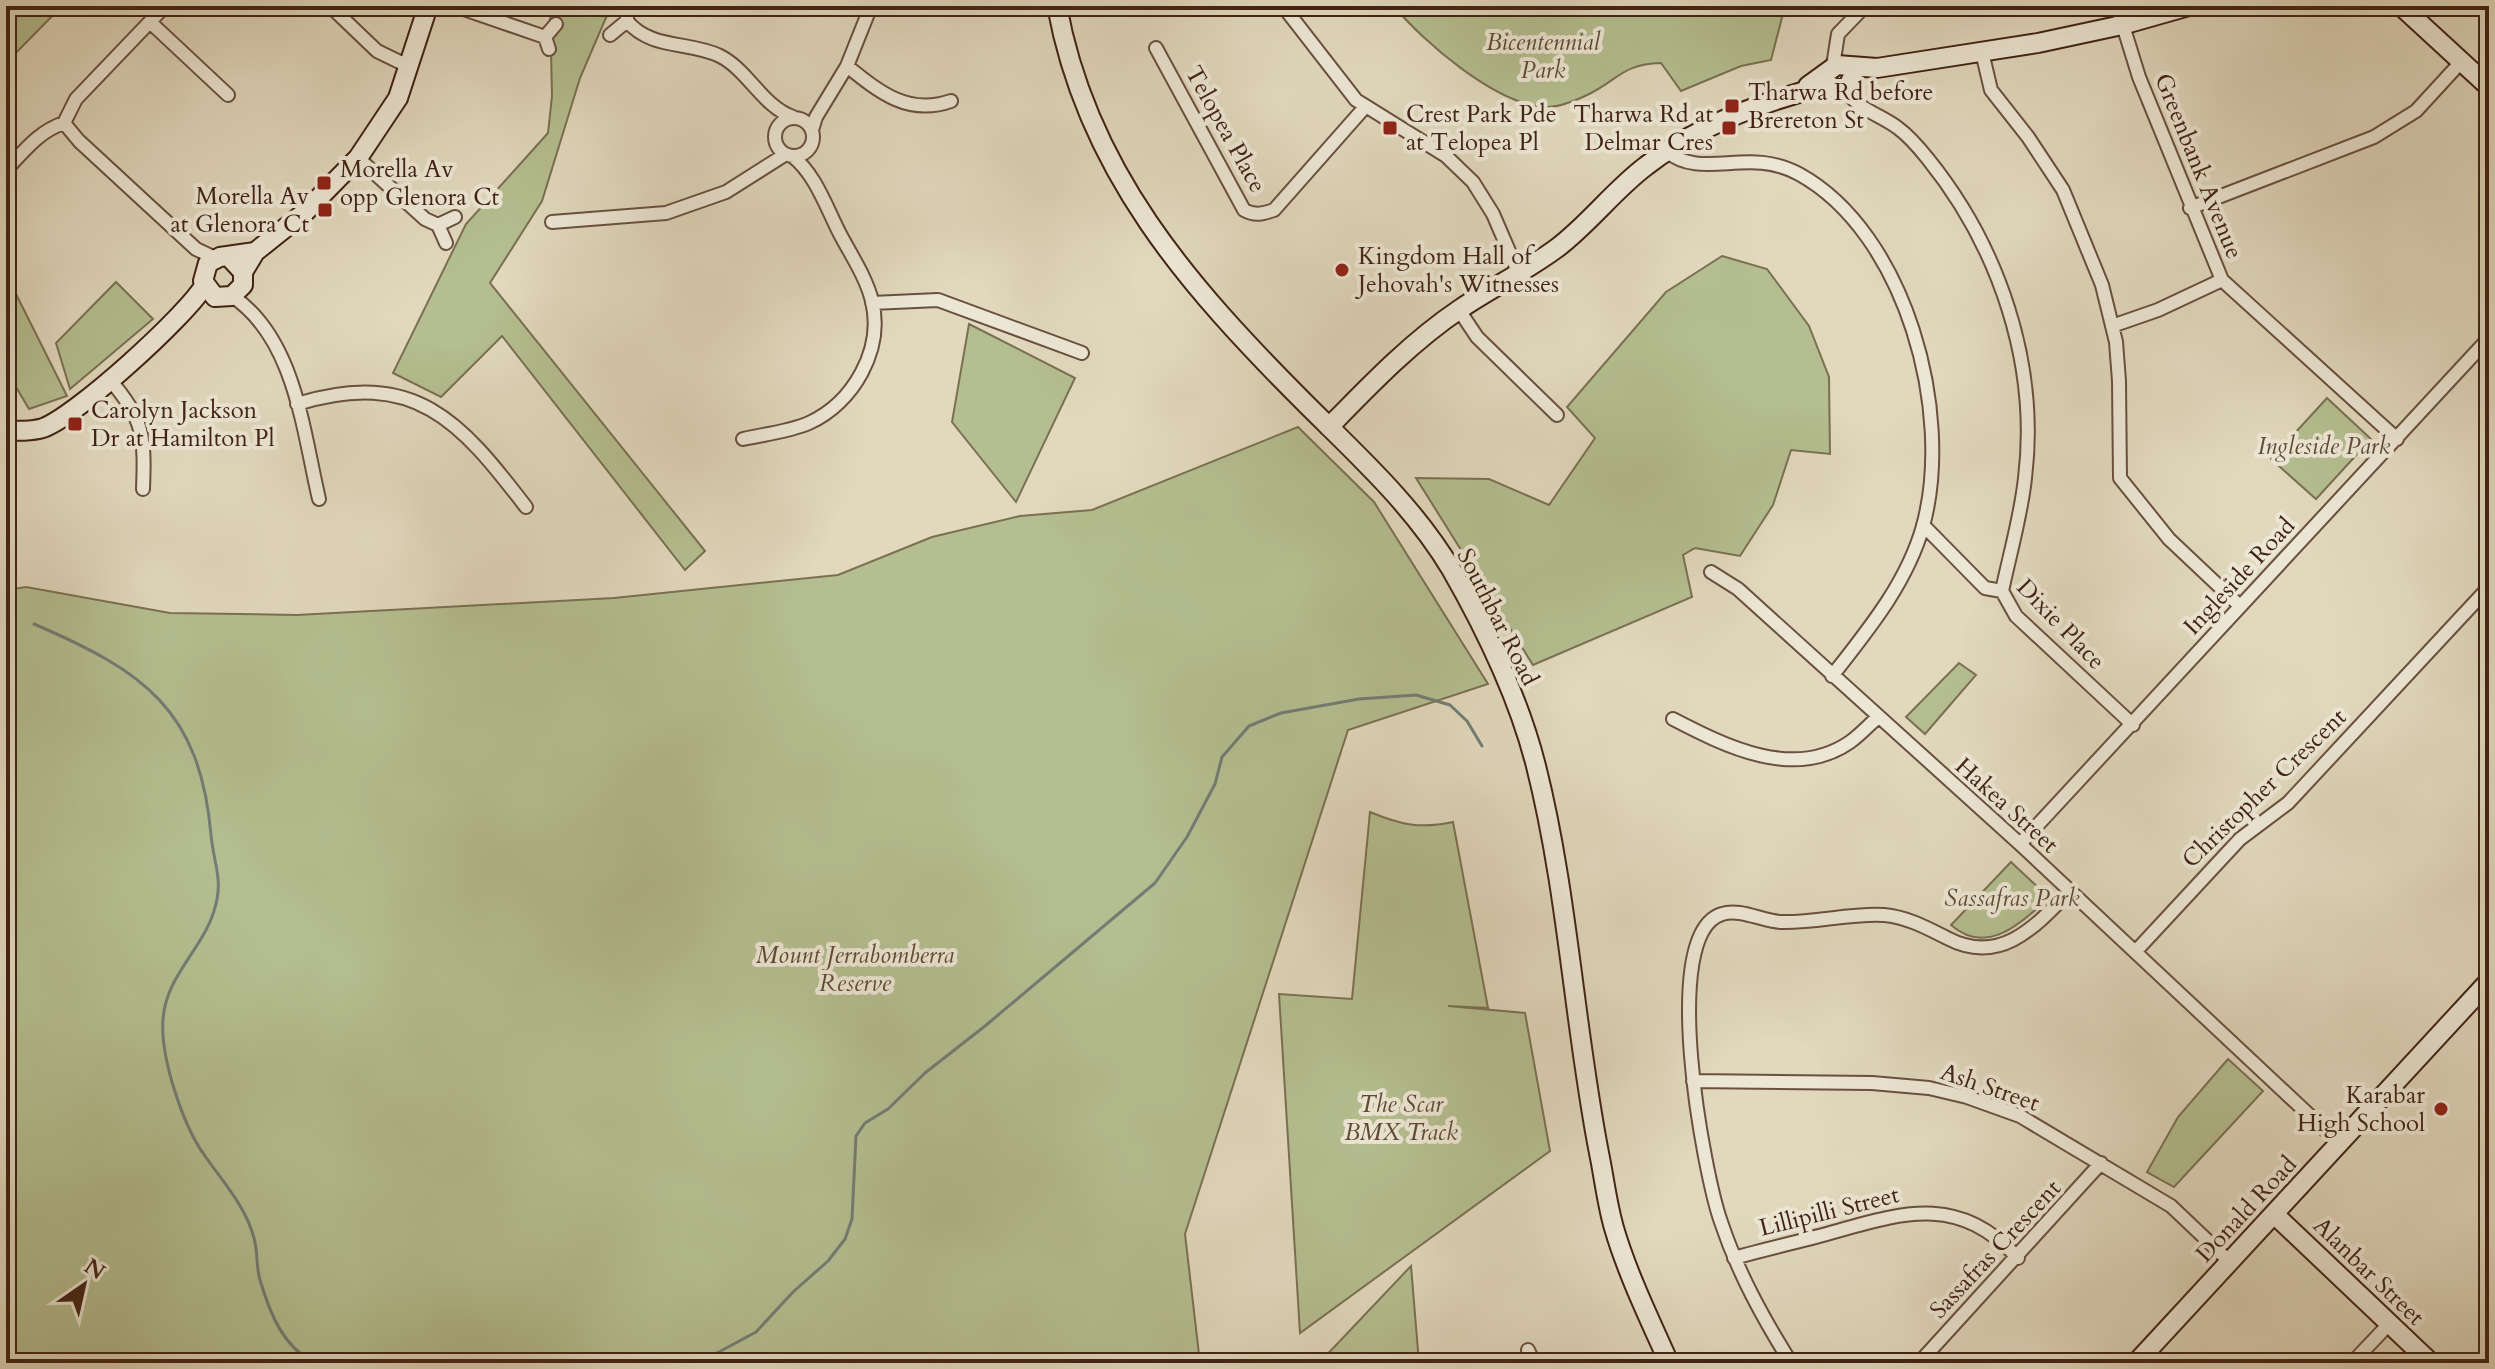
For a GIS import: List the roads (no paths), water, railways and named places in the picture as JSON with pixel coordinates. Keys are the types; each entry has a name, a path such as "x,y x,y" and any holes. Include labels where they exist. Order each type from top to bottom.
{"street":[{"path":"6,170 32,141 50,127 64,123 76,99 165,6"},
{"path":"330,6 377,51 410,67"},
{"path":"6,429 43,428 79,405 223,278 304,213 358,158 398,98 428,6"},
{"path":"455,6 547,43 556,24"},
{"path":"627,6 627,21"},
{"path":"552,222 653,216 726,192 759,169 789,155 805,153 827,96 847,66 871,6"},
{"name":"Southbar Road","path":"1057,6 1080,98 1122,185 1186,273 1254,352 1393,491 1450,568 1513,698 1537,772 1559,891 1582,1068 1614,1228 1669,1362"},
{"path":"1283,6 1327,66 1365,107 1446,156 1473,182 1493,214 1518,272"},
{"path":"1865,6 1838,34 1838,77 1859,107 1898,128 1934,167 1971,219 2003,291 2023,378 2027,429 2018,527 2002,591"},
{"name":"Greenbank Avenue","path":"2117,6 2190,208 2222,280 2397,439"},
{"path":"1329,427 1398,359 1459,310 1568,240 1605,201 1666,151 1707,128 1838,77 2122,25 2189,6"},
{"path":"2401,6 2489,87"},
{"path":"610,35 627,21"},
{"path":"627,21 659,42 707,50 725,59 766,100 796,118 812,137 814,182"},
{"path":"150,22 228,95"},
{"name":"Telopea Place","path":"1156,48 1244,210 1251,213 1260,215 1274,210 1365,107"},
{"path":"1982,52 1991,90 2041,156 2076,217 2102,285 2112,326 2122,414 2120,478 2169,539 2240,606"},
{"path":"2190,208 2374,137 2416,111 2461,62"},
{"path":"847,66 892,101 932,108 951,101"},
{"path":"759,169 776,133 827,96"},
{"path":"743,439 805,424 848,394 865,368 871,349 872,303 814,182 789,155 776,133 766,100"},
{"path":"64,123 79,141 196,249 253,310 282,359 297,404 319,499"},
{"path":"1666,151 1677,160 1697,166 1754,160 1798,174 1827,194 1885,265 1915,333 1926,379 1931,426 1923,525 1889,601 1832,676"},
{"path":"358,158 425,219 438,225 446,243"},
{"path":"438,225 455,217"},
{"path":"2112,326 2158,310 2222,280"},
{"path":"872,303 938,300 1082,353"},
{"path":"1459,310 1477,337 1557,415"},
{"name":"Ingleside Road","path":"2020,844 2489,338"},
{"path":"109,379 138,417 145,444 143,489"},
{"path":"297,404 320,397 368,393 431,407 469,437 526,507"},
{"name":"Dixie Place","path":"1923,525 1985,588 2002,591 2016,616 2133,725"},
{"name":"Hakea Street","path":"1711,572 1738,589 2020,844 2339,1143"},
{"name":"Christopher Crescent","path":"2136,951 2240,839 2288,803 2489,587"},
{"path":"1673,719 1720,744 1777,760 1818,755 1848,743 1878,717"},
{"path":"1791,1363 1759,1310 1734,1258 1704,1158 1693,1081 1691,997 1695,950 1702,931 1713,918 1732,912 1772,922 1885,915 1918,923 1954,942 1981,949 1995,948 2022,936 2070,891"},
{"name":"Donald Road","path":"2136,1363 2489,981"},
{"name":"Ash Street","path":"1693,1081 1872,1083 1929,1088 2020,1116 2171,1206 2230,1262"},
{"name":"Sassafras Crescent","path":"1919,1363 2018,1258 2101,1163"},
{"name":"Lillipilli Street","path":"1734,1258 1864,1223 1927,1211 1980,1226 2018,1258"},
{"name":"Alanbar Street","path":"2274,1214 2431,1363"},
{"path":"2352,1363 2389,1324"},
{"path":"1528,1350 1534,1363"}],"waterway":[{"path":"34,624 106,659 135,678 159,700 179,725 194,755 205,792 218,890 208,925 177,976 166,1004 163,1019 165,1052 189,1127 205,1156 240,1205 250,1227 260,1280 273,1317 294,1348 314,1363"},
{"path":"663,1363 717,1353 756,1332 793,1292 828,1261 845,1239 852,1219 856,1136 865,1123 888,1109 925,1073 1155,883 1187,837 1215,784 1222,757 1249,726 1281,713 1359,699 1416,695 1450,705 1467,721 1482,746"},
{"path":"458,1363 469,1354"}],"place":[{"name":"Tharwa Rd before Brereton St","path":"1732,106"},
{"name":"Crest Park Pde at Telopea Pl","path":"1390,128"},
{"name":"Tharwa Rd at Delmar Cres","path":"1729,128"},
{"name":"Morella Av opp Glenora Ct","path":"324,183"},
{"name":"Morella Av at Glenora Ct","path":"325,210"},
{"name":"Kingdom Hall of Jehovah's Witnesses","path":"1342,270"},
{"name":"Carolyn Jackson Dr at Hamilton Pl","path":"75,424"},
{"name":"Karabar High School","path":"2441,1109"}],"park label":[{"name":"Bicentennial Park","path":"1543,56"},
{"name":"Ingleside Park","path":"2324,446"},
{"name":"Sassafras Park","path":"2012,898"},
{"name":"Mount Jerrabomberra Reserve","path":"855,969"},
{"name":"The Scar BMX Track","path":"1401,1118"}]}
